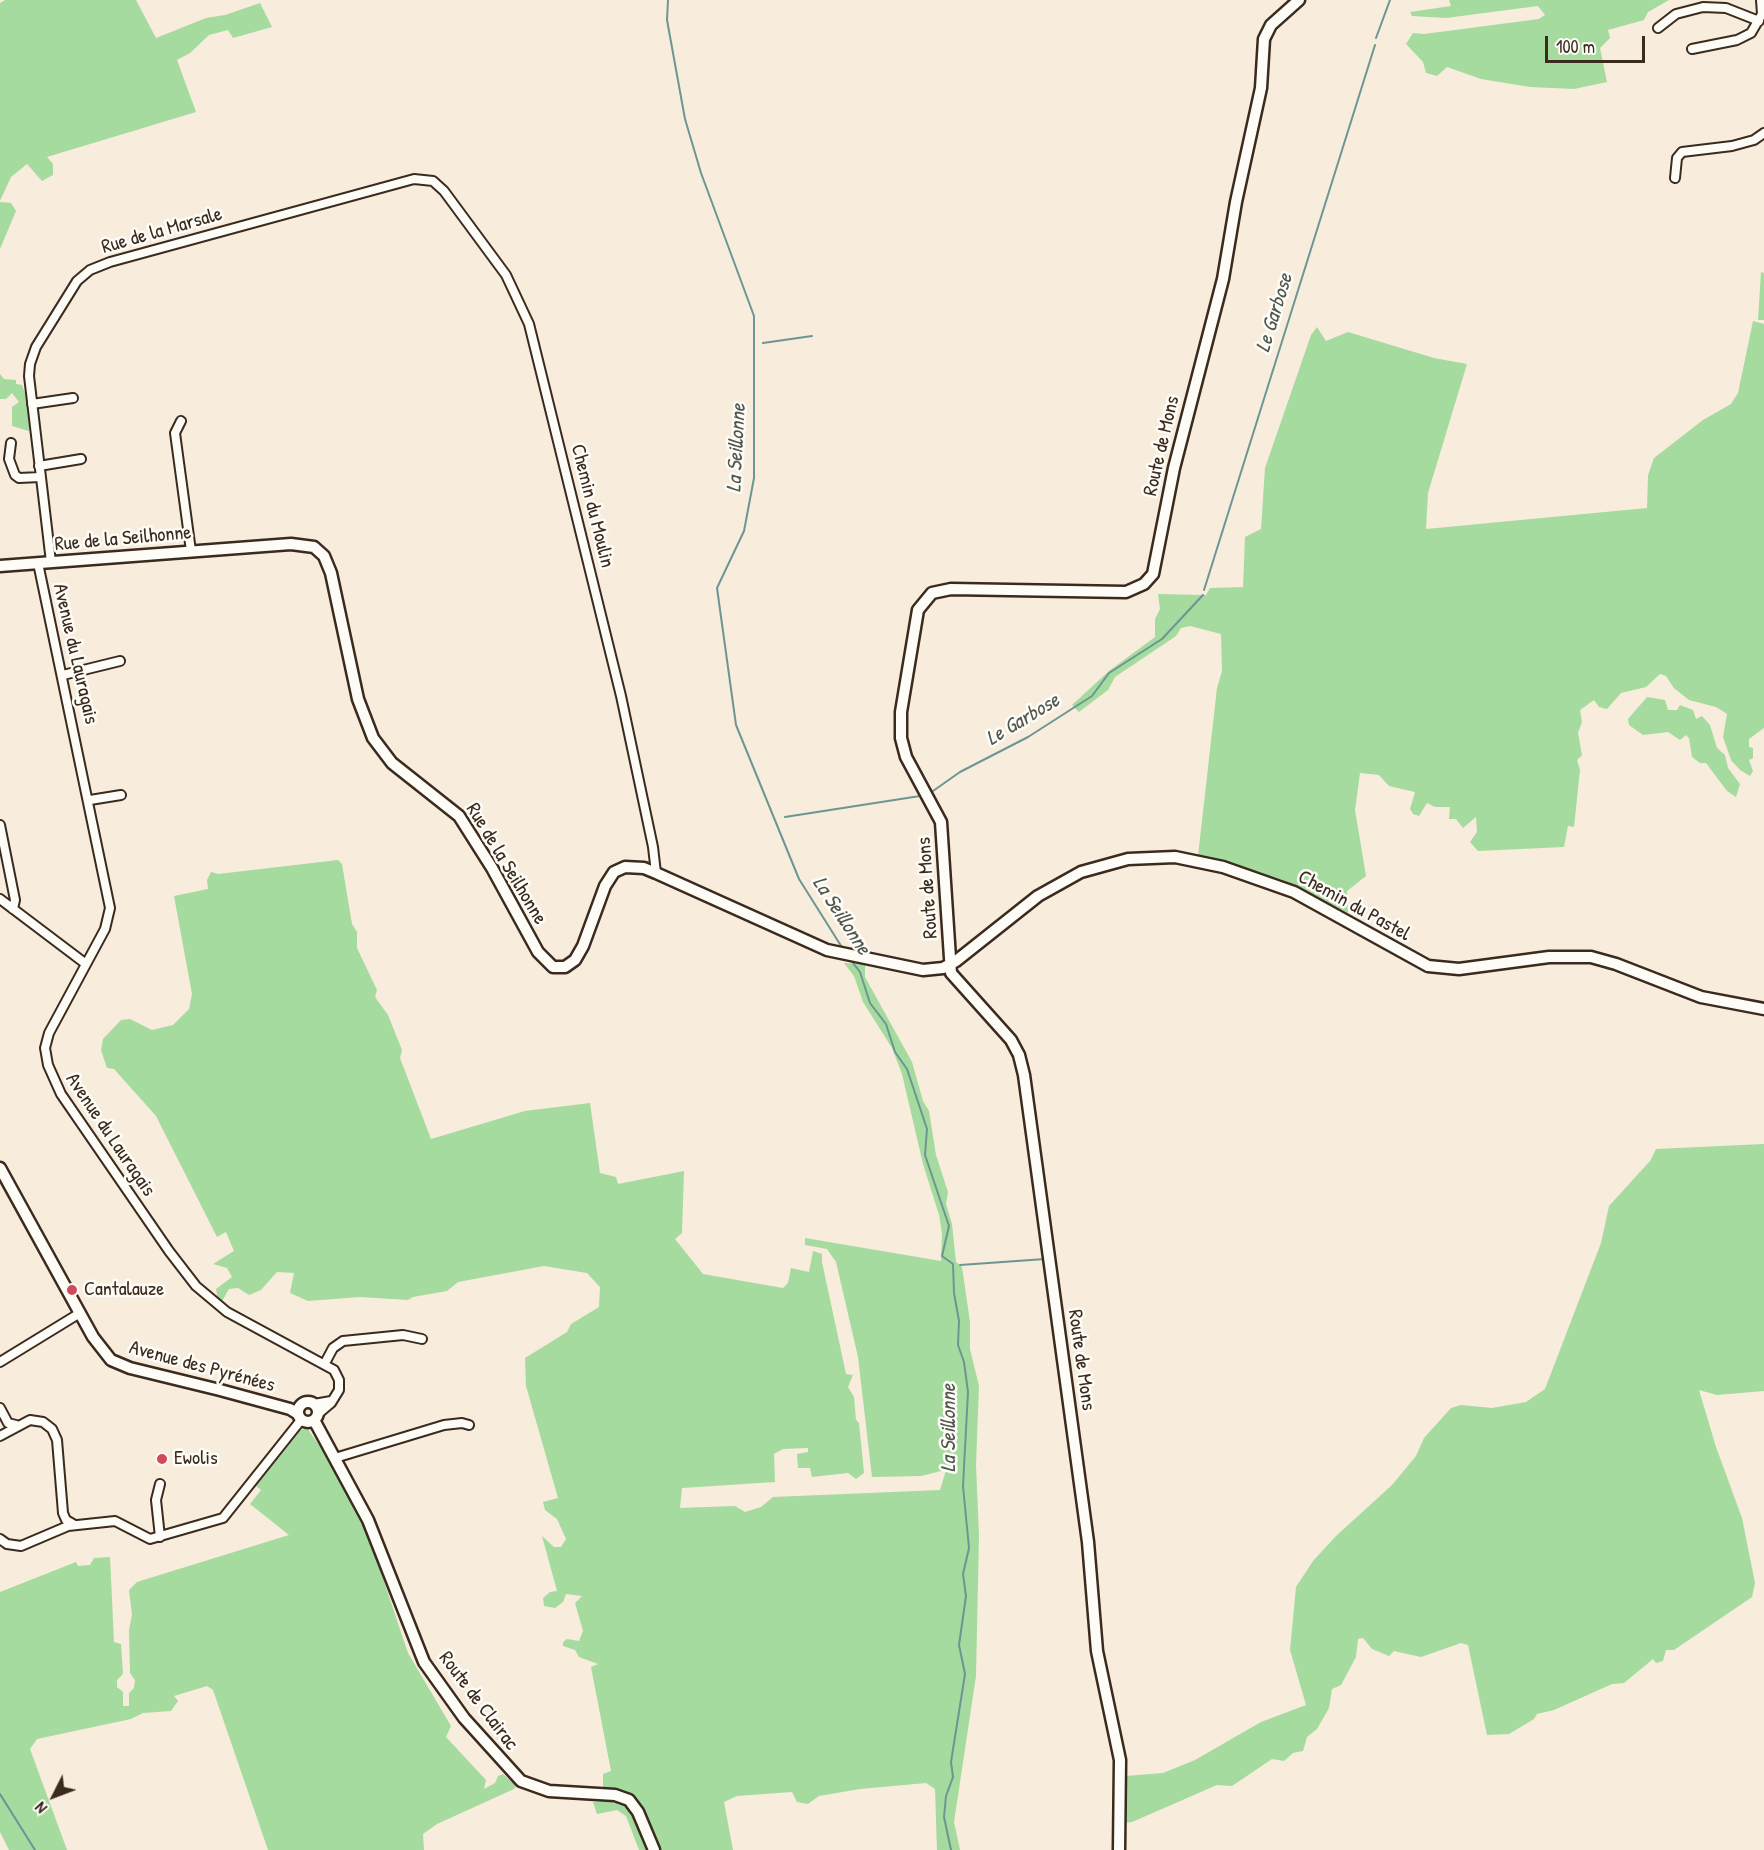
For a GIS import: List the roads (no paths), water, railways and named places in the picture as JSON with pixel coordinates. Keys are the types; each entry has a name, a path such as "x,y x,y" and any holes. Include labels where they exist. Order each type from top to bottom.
{"street":[{"name":"Route de Mons","path":"1119,1850 1120,1760 1097,1651 1086,1531 1024,1076 1019,1055 1011,1040 955,978 950,964 941,822 910,768 901,738 903,686 918,610 927,597 939,589 1126,592 1144,584 1152,574 1174,468 1223,279 1236,202 1262,88 1264,39 1271,25 1299,0"},
{"path":"1692,49 1737,39 1751,33 1759,21 1761,0"},
{"path":"1658,28 1677,14 1703,7 1726,8 1759,21"},
{"path":"1675,178 1677,158 1682,152 1739,144 1764,133"},
{"name":"Rue de la Marsale","path":"51,562 28,376 36,347 72,287 90,270 110,262 299,209 414,179 428,179"},
{"name":"Chemin du Moulin","path":"428,179 444,191 506,275 529,324 619,685 653,847 656,873"},
{"path":"32,404 73,398"},
{"path":"181,421 175,433 191,551"},
{"path":"10,442 9,459 15,475 19,478 40,477"},
{"path":"39,466 81,459"},
{"name":"Rue de la Seilhonne","path":"0,566 299,544 314,547 324,556 331,573 357,693 367,727 392,763 459,816 548,965 559,968 575,960 584,946 605,886 614,872 634,866 656,873 829,950 923,970 950,964"},
{"name":"Avenue du Lauragais","path":"39,563 90,800 110,908 105,929 46,1039 48,1065 61,1094 175,1260 196,1286 227,1312 325,1363"},
{"path":"63,675 120,661"},
{"path":"90,800 121,795"},
{"path":"0,825 15,900 13,909"},
{"name":"Chemin du Pastel","path":"950,964 1038,896 1080,872 1128,859 1175,857 1223,867 1294,892 1428,966 1459,969 1549,957 1591,957 1616,964 1701,998 1764,1008"},
{"path":"0,899 86,964"},
{"name":"Avenue des Pyrénées","path":"0,1168 100,1348 119,1364 297,1412"},
{"path":"0,1362 80,1313"},
{"path":"297,1412 308,1422 315,1413 334,1398 339,1380 334,1370 325,1363 333,1348 343,1341 403,1335 422,1339"},
{"path":"0,1539 8,1545 21,1546 74,1524 119,1522 143,1537 160,1537 226,1516 297,1412 308,1402 315,1413"},
{"path":"0,1408 8,1423 16,1425"},
{"name":"Route de Clairac","path":"315,1413 335,1458 368,1520 424,1662 464,1718 521,1781 549,1791 615,1795 630,1800 638,1812 654,1850"},
{"path":"0,1432 36,1420 48,1425 56,1435 63,1515 57,1530"},
{"path":"335,1458 444,1425 462,1423 469,1425"},
{"path":"160,1484 156,1500 160,1537"},
{"path":"63,1515 74,1524"}],"waterway":[{"name":"La Seillonne","path":"668,0 667,20 685,119 701,173 754,316 754,478 744,531 717,588 736,725 799,879 843,949"},
{"name":"Le Garbose","path":"1376,38 1390,0"},
{"name":"Le Garbose","path":"1204,590 1375,45"},
{"path":"763,343 812,336"},
{"name":"Le Garbose","path":"933,791 960,772 1028,737 1092,696 1109,673 1162,639 1203,595"},
{"name":"Le Garbose","path":"785,817 920,796"},
{"name":"La Seillonne","path":"850,959 860,972 870,1003 886,1024 895,1052 907,1069 927,1129 925,1155 949,1226 942,1256 953,1264 954,1293 959,1321 958,1345 964,1362 968,1392 963,1486 969,1548 963,1574 966,1596 959,1645 965,1674 951,1762 953,1777 946,1796 944,1817 951,1850"},
{"path":"960,1265 1045,1259"},
{"path":"0,1794 35,1850"}],"place":[{"name":"Cantalauze","path":"72,1290"},
{"name":"Ewolis","path":"162,1459"}]}
